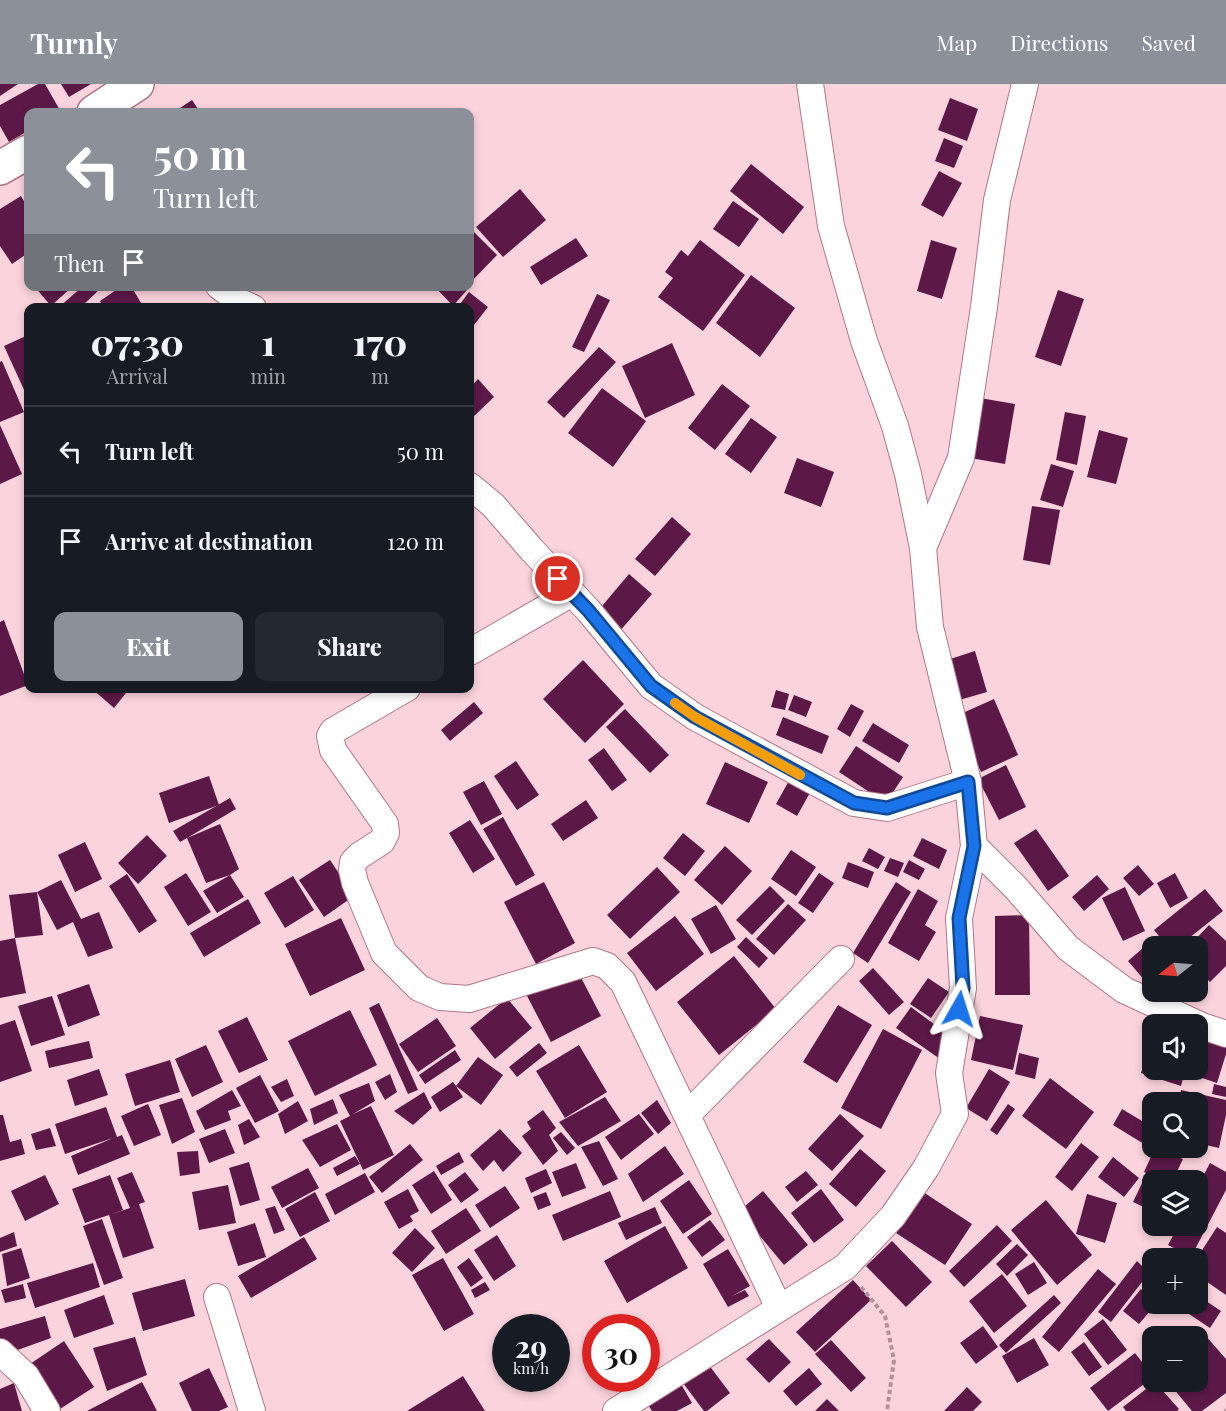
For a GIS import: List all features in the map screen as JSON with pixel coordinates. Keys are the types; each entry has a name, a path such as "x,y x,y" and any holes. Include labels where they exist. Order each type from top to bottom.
{"main road":[{"path":"100,108 137,84"},
{"path":"0,168 24,155"}],"street":[{"path":"616,1411 845,1267 893,1215 926,1168 955,1114 949,1073 963,988 959,918 974,846 968,782 930,627 923,548 908,474 895,426 864,341 831,226 810,84"},
{"path":"923,548 961,458 984,307 997,200 1025,84"},
{"path":"226,291 242,303"},
{"path":"474,489 492,505 572,593 651,686 695,717 854,803 887,808 968,782"},
{"path":"474,650 572,593"},
{"path":"398,693 333,731 330,736 333,750 385,824 386,833 382,841 359,856 353,862 352,870 355,883 384,953 419,988 440,997 469,999 574,965 593,961 607,966 623,982 779,1308"},
{"path":"974,846 1016,888 1068,948 1124,990 1226,1035"},
{"path":"687,1115 841,959"},
{"path":"217,1297 252,1411"},
{"path":"0,1352 26,1376 47,1411"}],"path":[{"path":"845,1267 885,1316 894,1360 887,1411"}],"building":[{"path":"0,84 18,84 0,96"},
{"path":"38,84 45,84 59,108 24,108 24,133 9,142 0,126 0,105"},
{"path":"61,84 91,84 69,97"},
{"path":"950,98 978,109 967,141 938,130"},
{"path":"192,100 197,108 180,108"},
{"path":"944,138 963,146 954,168 935,161"},
{"path":"751,164 804,207 783,234 730,191"},
{"path":"939,171 962,183 943,217 921,205"},
{"path":"520,189 546,220 503,257 476,227"},
{"path":"21,196 24,201 24,256 12,264 0,246 0,209"},
{"path":"733,201 759,219 739,247 713,229"},
{"path":"474,232 497,255 474,279"},
{"path":"576,238 588,256 541,285 530,267"},
{"path":"700,240 745,275 703,331 658,297 673,278 665,272 681,250 688,256"},
{"path":"931,240 957,248 942,299 917,291"},
{"path":"751,275 795,308 760,357 716,323"},
{"path":"1058,290 1084,299 1061,366 1035,357"},
{"path":"38,291 68,291 54,303 48,303"},
{"path":"77,291 98,291 85,303 64,303"},
{"path":"115,291 134,291 141,303 101,303 100,301"},
{"path":"439,291 466,291 456,303 450,303"},
{"path":"469,292 488,307 474,325 474,303 461,303"},
{"path":"597,294 610,300 584,352 572,347"},
{"path":"24,337 24,390 4,346"},
{"path":"672,343 695,395 645,418 622,366"},
{"path":"599,347 616,362 564,418 547,402"},
{"path":"2,361 24,412 0,422 0,362"},
{"path":"478,379 494,397 474,416 474,384"},
{"path":"722,384 750,406 715,450 688,428"},
{"path":"602,388 646,421 613,467 568,433"},
{"path":"980,398 1015,404 1005,464 970,458"},
{"path":"1065,412 1086,416 1077,465 1056,460"},
{"path":"751,418 777,437 751,473 725,454"},
{"path":"0,425 22,474 0,484"},
{"path":"1099,430 1128,438 1116,484 1087,477"},
{"path":"797,458 834,472 821,507 784,493"},
{"path":"1051,464 1074,471 1063,507 1040,500"},
{"path":"1032,506 1060,510 1050,565 1023,560"},
{"path":"672,517 691,534 655,576 635,559"},
{"path":"629,574 652,594 619,632 597,612"},
{"path":"4,620 24,674 24,687 0,696 0,622"},
{"path":"975,651 987,692 956,701 944,661"},
{"path":"583,660 624,704 585,743 543,699"},
{"path":"776,690 789,694 785,710 771,707"},
{"path":"97,693 126,693 114,708"},
{"path":"794,695 812,702 806,717 788,710"},
{"path":"994,699 1018,755 981,772 956,716"},
{"path":"474,702 483,713 450,741 441,730"},
{"path":"851,704 864,711 850,737 837,729"},
{"path":"625,709 669,755 650,773 606,727"},
{"path":"783,717 829,736 822,754 776,735"},
{"path":"873,723 909,745 899,763 862,741"},
{"path":"856,746 903,777 886,803 839,772"},
{"path":"604,748 627,780 612,791 588,760"},
{"path":"516,761 539,795 517,810 494,776"},
{"path":"725,762 768,782 749,823 706,804"},
{"path":"1006,765 1026,807 999,820 978,779"},
{"path":"209,776 219,805 169,823 159,793"},
{"path":"790,779 811,791 797,816 776,804"},
{"path":"484,781 502,814 481,825 463,792"},
{"path":"230,798 236,809 180,842 173,831"},
{"path":"586,800 598,818 563,841 551,824"},
{"path":"503,817 535,875 516,886 483,829"},
{"path":"470,820 495,859 473,873 449,833"},
{"path":"220,824 239,869 230,875 206,883 187,838"},
{"path":"1036,829 1069,876 1048,891 1014,843"},
{"path":"683,833 705,851 685,876 663,858"},
{"path":"147,835 167,856 138,884 118,863"},
{"path":"922,838 947,850 939,869 913,856"},
{"path":"85,842 102,879 75,892 58,855"},
{"path":"725,846 752,871 722,905 694,880"},
{"path":"869,848 885,857 878,869 862,861"},
{"path":"791,850 816,867 796,896 771,879"},
{"path":"890,858 904,863 898,877 884,871"},
{"path":"330,860 354,896 324,917 299,880"},
{"path":"909,860 925,869 919,880 903,872"},
{"path":"848,862 874,872 868,888 842,878"},
{"path":"1138,865 1154,884 1139,896 1123,878"},
{"path":"657,867 680,892 630,939 607,915"},
{"path":"186,873 211,912 188,926 164,887"},
{"path":"819,873 834,883 813,913 798,903"},
{"path":"1175,873 1188,898 1170,908 1157,883"},
{"path":"127,874 157,921 139,933 109,886"},
{"path":"230,875 244,897 217,913 203,891"},
{"path":"1097,875 1109,889 1084,911 1072,897"},
{"path":"293,876 314,910 285,928 264,893"},
{"path":"61,880 81,919 99,912 113,948 88,957 73,922 57,930 37,892"},
{"path":"544,882 575,943 536,964 504,902"},
{"path":"896,882 911,892 868,963 853,953"},
{"path":"770,886 785,901 752,935 736,920"},
{"path":"1125,887 1145,931 1123,941 1102,898"},
{"path":"918,889 938,901 925,925 936,932 919,961 888,943"},
{"path":"1205,889 1223,911 1192,936 1159,936 1154,930"},
{"path":"37,892 43,935 15,938 9,895"},
{"path":"248,899 261,923 204,957 190,933"},
{"path":"788,904 806,920 774,955 756,939"},
{"path":"716,905 736,939 711,954 691,919"},
{"path":"1029,915 1030,995 995,995 995,916"},
{"path":"675,916 704,954 656,991 627,953"},
{"path":"341,918 365,970 310,996 285,944"},
{"path":"1209,925 1226,941 1226,966 1210,982 1208,980 1208,936 1199,936"},
{"path":"746,937 768,958 759,968 737,947"},
{"path":"15,938 26,993 0,998 0,941"},
{"path":"1142,949 1142,977 1128,961"},
{"path":"734,956 776,1009 719,1055 677,1002"},
{"path":"575,966 601,1016 551,1042 525,992"},
{"path":"873,968 904,1002 889,1015 859,981"},
{"path":"928,978 949,992 931,1018 910,1004"},
{"path":"89,984 100,1015 68,1027 57,995"},
{"path":"52,996 65,1035 31,1046 18,1006"},
{"path":"507,998 532,1028 495,1059 470,1028"},
{"path":"379,1003 418,1090 408,1094 369,1008"},
{"path":"838,1005 872,1025 837,1083 803,1062"},
{"path":"911,1007 954,1039 940,1059 896,1028"},
{"path":"350,1010 377,1065 315,1096 288,1041"},
{"path":"980,1016 1023,1025 1013,1070 971,1060"},
{"path":"247,1017 268,1060 239,1073 218,1031"},
{"path":"437,1018 456,1046 418,1072 399,1044"},
{"path":"15,1020 32,1071 0,1082 0,1025"},
{"path":"883,1029 922,1050 881,1129 841,1108"},
{"path":"1208,1036 1226,1041 1226,1054 1217,1083 1208,1080"},
{"path":"89,1041 93,1058 49,1068 45,1051"},
{"path":"539,1043 547,1053 517,1077 509,1067"},
{"path":"206,1045 223,1082 192,1097 175,1059"},
{"path":"579,1045 607,1092 565,1118 536,1071"},
{"path":"455,1050 461,1060 425,1084 419,1075"},
{"path":"1019,1053 1039,1058 1035,1079 1015,1074"},
{"path":"478,1057 503,1075 481,1105 456,1086"},
{"path":"170,1060 180,1092 135,1106 125,1074"},
{"path":"99,1069 108,1095 75,1106 67,1080"},
{"path":"989,1069 1010,1082 987,1121 966,1108"},
{"path":"390,1074 397,1092 385,1100 375,1082"},
{"path":"260,1075 279,1111 255,1123 236,1088"},
{"path":"1050,1078 1094,1112 1066,1149 1022,1116"},
{"path":"287,1079 294,1096 281,1102 271,1087"},
{"path":"1163,1080 1183,1080 1181,1086"},
{"path":"453,1082 463,1097 440,1112 431,1097"},
{"path":"369,1083 375,1101 353,1114 371,1106 394,1155 363,1170 340,1121 350,1116 339,1095"},
{"path":"1214,1084 1226,1087 1226,1097 1212,1094"},
{"path":"232,1090 241,1106 228,1111 231,1120 205,1130 196,1111"},
{"path":"424,1092 432,1108 413,1125 394,1111"},
{"path":"1208,1096 1226,1100 1226,1115 1219,1148 1208,1146"},
{"path":"605,1097 621,1121 578,1146 559,1122"},
{"path":"182,1098 195,1132 172,1144 159,1105"},
{"path":"333,1099 338,1113 314,1125 310,1109"},
{"path":"657,1100 671,1123 658,1134 641,1113"},
{"path":"298,1101 308,1121 285,1134 278,1114"},
{"path":"148,1104 161,1135 134,1146 121,1116"},
{"path":"1008,1104 1015,1109 997,1135 990,1130"},
{"path":"106,1107 117,1137 122,1135 130,1154 78,1175 71,1156 113,1138 65,1154 55,1124"},
{"path":"1122,1109 1142,1121 1142,1143 1113,1125"},
{"path":"543,1110 556,1128 549,1135 558,1151 543,1165 522,1136 531,1129 527,1122"},
{"path":"639,1114 654,1134 621,1160 605,1137"},
{"path":"840,1114 864,1136 832,1171 808,1149"},
{"path":"0,1115 3,1115 10,1142 21,1139 25,1154 0,1161"},
{"path":"249,1119 260,1137 244,1145 238,1125"},
{"path":"337,1124 351,1150 320,1167 302,1140"},
{"path":"50,1128 56,1146 36,1150 31,1134"},
{"path":"225,1129 235,1153 209,1163 199,1139"},
{"path":"500,1129 522,1153 503,1172 494,1160 483,1171 470,1155"},
{"path":"561,1132 575,1148 567,1155 553,1138"},
{"path":"599,1141 618,1179 603,1186 581,1147"},
{"path":"1081,1143 1099,1157 1072,1191 1055,1177"},
{"path":"410,1144 423,1160 382,1193 369,1177"},
{"path":"665,1146 684,1174 643,1202 628,1174"},
{"path":"860,1149 886,1171 856,1207 829,1184"},
{"path":"198,1151 200,1173 180,1176 177,1152"},
{"path":"459,1152 464,1162 441,1175 436,1166"},
{"path":"355,1156 360,1164 337,1176 333,1168"},
{"path":"1113,1157 1139,1178 1124,1197 1098,1177"},
{"path":"1150,1158 1183,1159 1178,1170 1145,1170"},
{"path":"249,1162 260,1200 240,1206 229,1168"},
{"path":"576,1163 586,1188 562,1197 552,1172"},
{"path":"1210,1163 1226,1172 1226,1190 1208,1224 1208,1170"},
{"path":"308,1168 319,1188 282,1208 271,1187"},
{"path":"546,1169 552,1183 531,1193 525,1178"},
{"path":"434,1171 452,1200 431,1214 412,1185"},
{"path":"806,1171 818,1185 797,1202 785,1187"},
{"path":"132,1172 145,1202 139,1204 154,1248 123,1258 109,1215 85,1223 72,1189 110,1175 123,1210 112,1214 130,1208 117,1178"},
{"path":"465,1172 479,1190 461,1203 448,1185"},
{"path":"365,1173 375,1192 335,1215 325,1194"},
{"path":"45,1175 59,1204 25,1221 11,1191"},
{"path":"689,1180 712,1214 683,1234 660,1201"},
{"path":"1142,1183 1142,1206 1133,1202"},
{"path":"228,1185 236,1223 199,1230 192,1192"},
{"path":"505,1186 520,1208 490,1228 475,1205"},
{"path":"408,1189 419,1211 410,1216 413,1221 399,1229 384,1202"},
{"path":"821,1189 844,1220 814,1243 791,1213"},
{"path":"610,1191 621,1217 563,1241 552,1215"},
{"path":"763,1191 808,1245 784,1265 739,1211"},
{"path":"315,1192 330,1221 300,1237 285,1209"},
{"path":"546,1192 551,1205 538,1210 533,1197"},
{"path":"923,1192 972,1224 945,1265 896,1233"},
{"path":"1087,1194 1117,1203 1105,1243 1076,1234"},
{"path":"1046,1200 1092,1255 1057,1285 1011,1230"},
{"path":"275,1206 285,1230 274,1234 265,1209"},
{"path":"655,1207 662,1223 626,1240 618,1223"},
{"path":"466,1208 481,1231 446,1254 431,1231"},
{"path":"102,1219 123,1278 104,1285 83,1226"},
{"path":"710,1220 725,1240 702,1257 687,1237"},
{"path":"255,1223 266,1257 238,1266 227,1232"},
{"path":"997,1225 1012,1241 964,1287 949,1271"},
{"path":"665,1226 688,1268 627,1303 604,1261"},
{"path":"1217,1227 1226,1233 1226,1295 1208,1283 1208,1248 1203,1248"},
{"path":"415,1228 435,1248 412,1272 392,1253"},
{"path":"14,1232 17,1246 0,1252 0,1238"},
{"path":"497,1235 516,1266 494,1281 474,1250"},
{"path":"1173,1236 1202,1236 1196,1248 1174,1248 1168,1245"},
{"path":"304,1237 317,1259 251,1298 238,1276"},
{"path":"892,1241 932,1282 906,1307 866,1266"},
{"path":"1017,1244 1028,1255 1007,1276 996,1264"},
{"path":"21,1248 30,1278 7,1286 2,1254"},
{"path":"728,1249 750,1286 732,1296 745,1290 749,1296 728,1307 703,1264"},
{"path":"443,1258 474,1314 444,1331 412,1275"},
{"path":"469,1258 483,1278 471,1287 457,1267"},
{"path":"1137,1261 1142,1266 1142,1282 1111,1322 1098,1312"},
{"path":"1034,1262 1047,1283 1028,1295 1015,1274"},
{"path":"93,1263 100,1287 35,1308 27,1283"},
{"path":"1098,1269 1116,1284 1059,1352 1042,1337"},
{"path":"1002,1274 1027,1306 994,1333 969,1301"},
{"path":"185,1279 195,1316 143,1331 132,1293"},
{"path":"853,1280 871,1300 815,1352 796,1332"},
{"path":"485,1282 490,1290 475,1298 471,1290"},
{"path":"23,1284 26,1298 5,1303 1,1290"},
{"path":"1142,1290 1142,1314 1148,1314 1139,1324 1123,1311"},
{"path":"104,1295 114,1324 74,1338 64,1310"},
{"path":"1054,1295 1061,1303 1006,1353 999,1345"},
{"path":"1208,1302 1221,1311 1210,1328 1189,1314 1208,1314"},
{"path":"45,1316 51,1338 12,1352 0,1342 0,1329"},
{"path":"1103,1319 1127,1350 1108,1365 1084,1334"},
{"path":"983,1326 998,1347 976,1364 960,1343"},
{"path":"135,1337 147,1375 107,1391 93,1348"},
{"path":"1034,1338 1049,1365 1017,1383 1002,1356"},
{"path":"1208,1338 1226,1359 1226,1393 1202,1411 1192,1411 1176,1392 1208,1392"},
{"path":"769,1339 791,1362 769,1383 746,1359"},
{"path":"831,1340 866,1378 851,1392 815,1354"},
{"path":"64,1341 94,1387 60,1409 30,1364"},
{"path":"1084,1342 1102,1367 1089,1376 1071,1352"},
{"path":"1135,1353 1142,1362 1142,1386 1108,1411 1090,1388"},
{"path":"705,1360 730,1393 707,1411 704,1411 680,1379"},
{"path":"209,1368 228,1407 219,1411 192,1411 179,1383"},
{"path":"809,1368 822,1384 796,1406 783,1391"},
{"path":"463,1376 485,1411 407,1411"},
{"path":"678,1379 692,1403 677,1411 652,1411 645,1400"},
{"path":"142,1382 157,1411 87,1411"},
{"path":"14,1383 22,1411 0,1411 0,1389"},
{"path":"967,1387 982,1402 973,1411 944,1411"},
{"path":"1142,1392 1164,1392 1179,1409 1177,1411 1126,1411 1123,1407"},
{"path":"827,1399 839,1411 815,1411"}],"slow traffic":[{"path":"675,703 695,717 800,775"}],"route":[{"path":"558,579 588,610 651,686 695,717 854,803 887,808 968,782 974,846 959,918 963,988 959,1009"}]}
